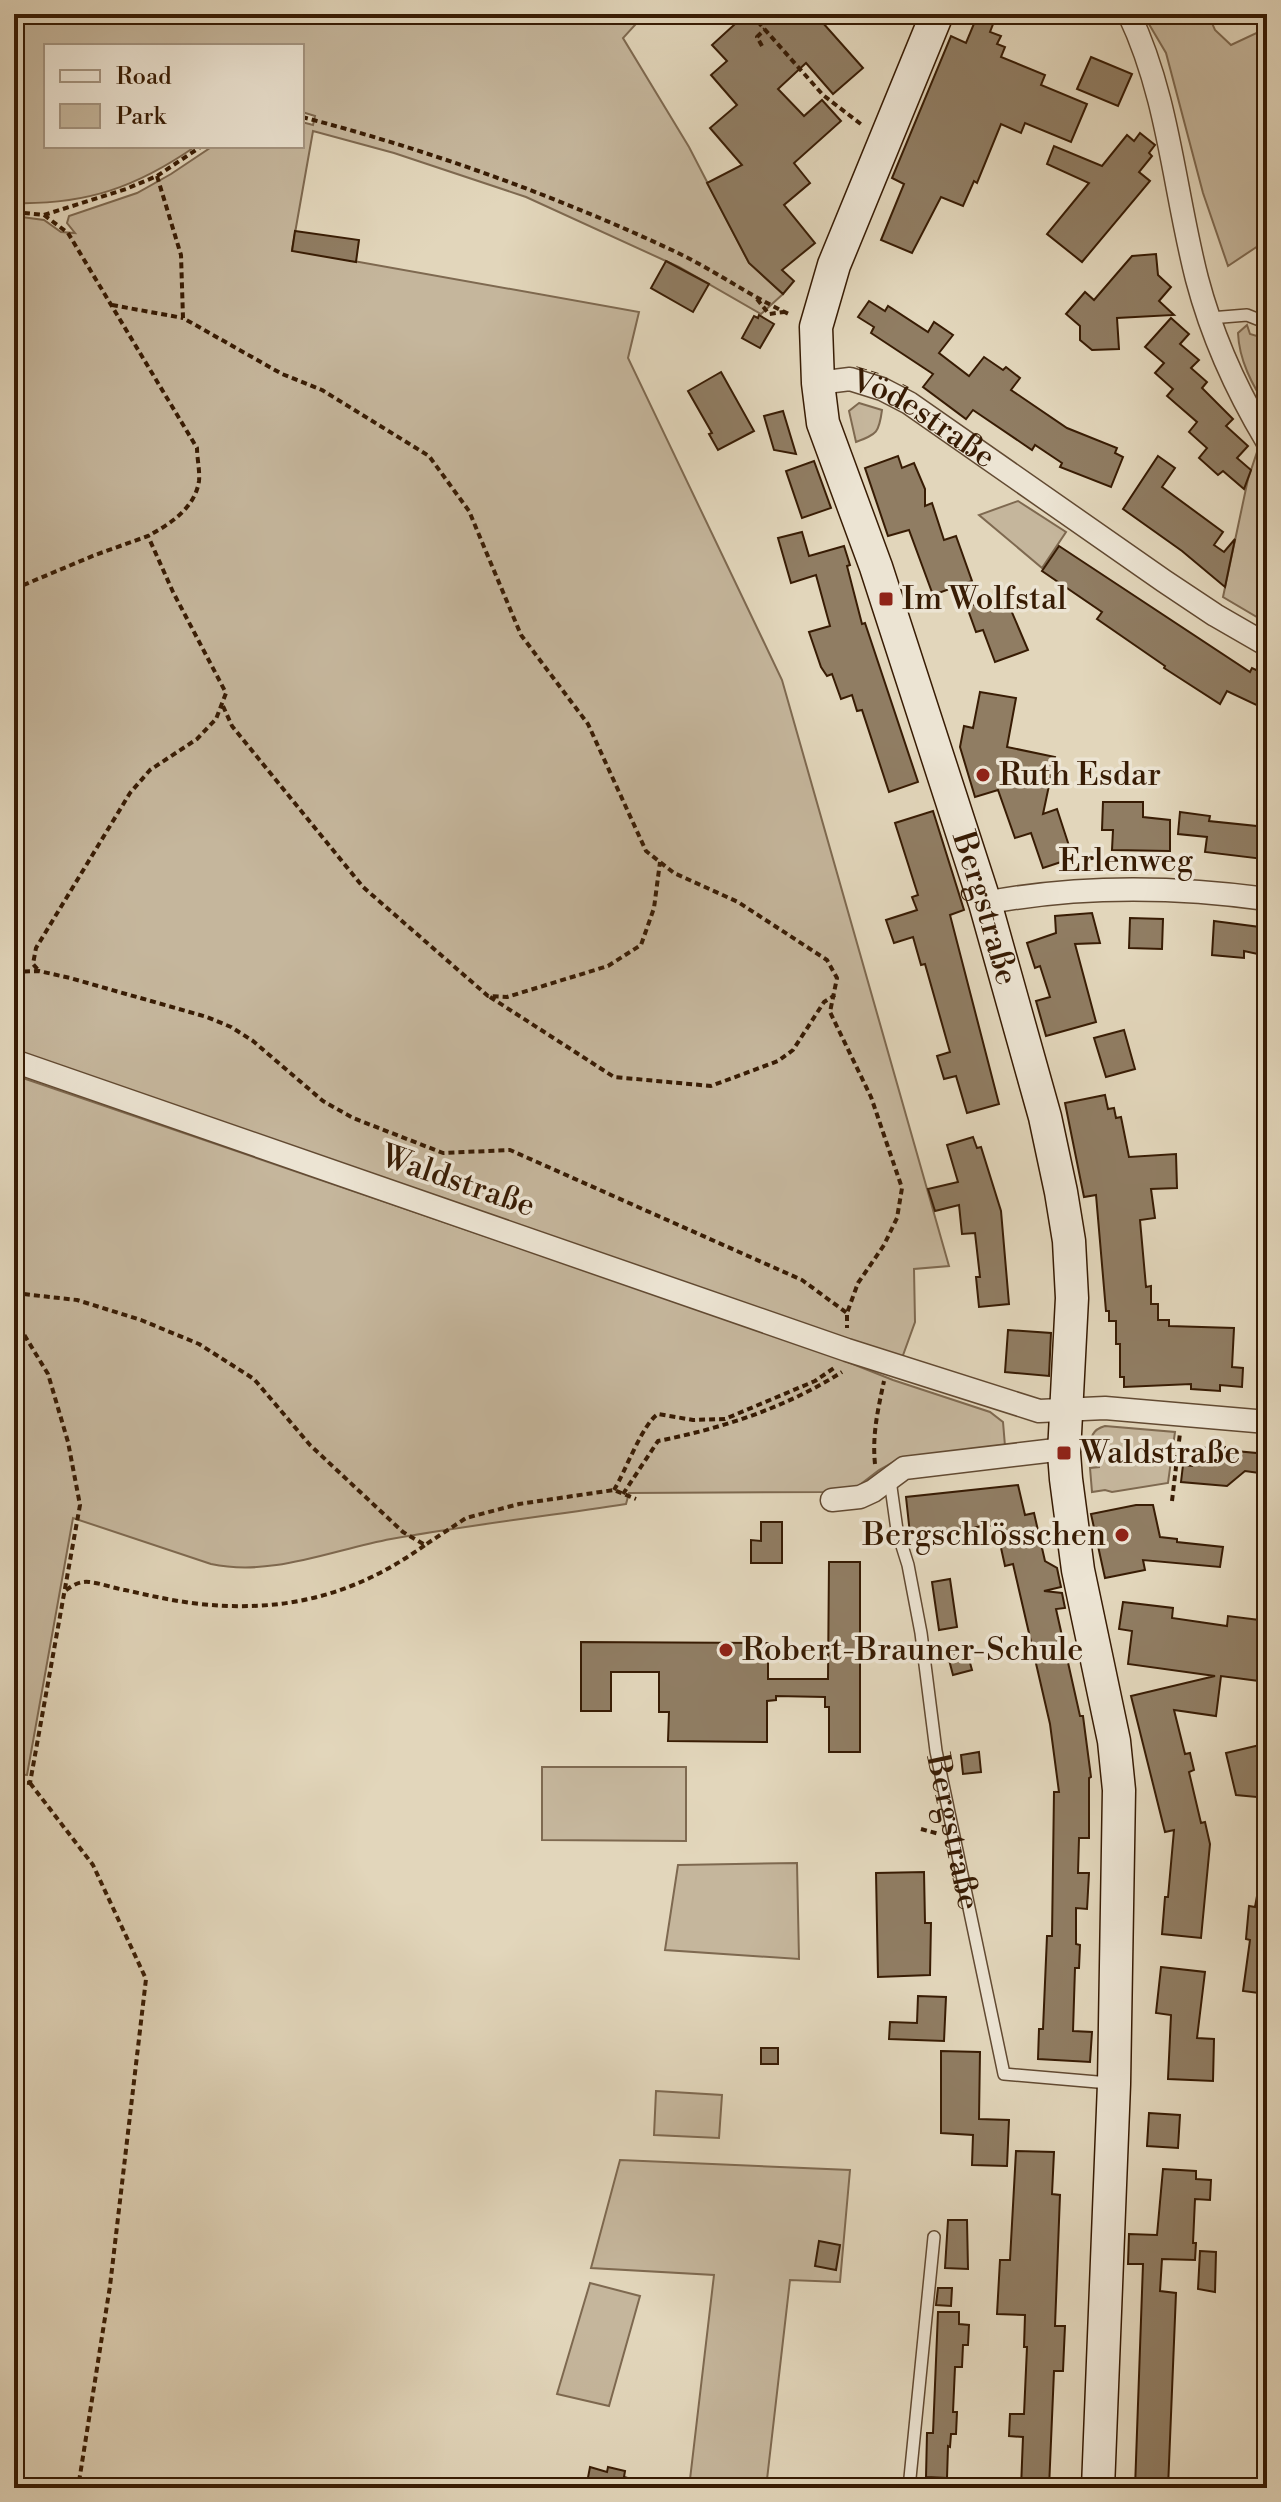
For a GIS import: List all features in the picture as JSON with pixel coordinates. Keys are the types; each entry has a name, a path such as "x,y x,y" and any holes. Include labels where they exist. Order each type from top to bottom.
{"street":[{"name":"Vödestraße","path":"937,14 834,265 816,327 818,383 850,379 882,389 909,403 1203,606 1267,645"},
{"path":"1129,14 1158,92 1194,267 1210,318 1233,380 1267,441"},
{"name":"Bergstraße","path":"818,383 823,423 876,567 985,903 1045,1117 1069,1241 1072,1298 1064,1449 1068,1502 1078,1570 1114,1741 1119,1790 1114,2084 1098,2488"},
{"name":"Erlenweg","path":"985,903 1065,890 1120,889 1223,893 1267,899"},
{"name":"Waldstraße","path":"14,1061 847,1350 1039,1411 1105,1408 1267,1422"},
{"path":"832,1500 860,1497 904,1468 1064,1449"}],"lane":[{"path":"1210,318 1247,315 1267,323"},
{"name":"Bergstraße","path":"890,1480 897,1530 908,1565 921,1633 936,1751 1004,2074 1114,2084"},
{"path":"909,2488 934,2237"}],"path":[{"path":"751,14 823,95 861,124 888,134"},
{"path":"762,46 757,37 765,29"},
{"path":"304,118 357,131 583,210 678,253 771,306"},
{"path":"14,212 44,215 126,189 157,176 199,148"},
{"path":"157,176 179,247 183,318"},
{"path":"14,589 148,536 173,522 188,504 199,481 197,448 68,233 44,215"},
{"path":"755,297 769,314 785,312"},
{"path":"14,972 39,971 207,1017 253,1041 312,1093 353,1118 443,1153 510,1150 616,1200 802,1280 847,1313 858,1283 884,1245 897,1218 902,1188 871,1097 830,1012 837,978 827,960 738,902 674,873 646,851 588,724 521,635 469,511 429,456 322,390 282,374 183,318 112,305"},
{"path":"39,971 33,964 36,948 130,793 150,770 197,739 216,719 223,706 226,693 173,592 148,536"},
{"path":"223,706 232,726 363,887 488,996 614,1077 711,1086 778,1061 793,1050 824,1002 835,995"},
{"path":"488,996 507,997 608,966 641,945 654,908 660,862"},
{"path":"14,1293 77,1300 141,1320 199,1344 254,1379 310,1445 403,1532 425,1545"},
{"path":"14,1318 48,1374 68,1442 80,1505 30,1783 93,1865 146,1979 110,2286 78,2488"},
{"path":"614,1490 649,1419 658,1414 693,1420 725,1419 815,1381 837,1365 847,1350"},
{"path":"623,1494 658,1441 708,1431 774,1408 820,1386 844,1371 847,1350"},
{"path":"888,1363 873,1447 875,1466 890,1480"},
{"path":"1172,1501 1177,1458"},
{"path":"65,1590 77,1583 87,1582 192,1603 234,1606 286,1604 330,1595 363,1583 400,1563 466,1518 519,1504 614,1490 636,1499"},
{"path":"14,1782 30,1783"}],"green space":[{"path":"14,14 645,14 623,38 689,147 749,263 783,294 761,314 679,267 526,197 394,153 313,131 292,250 639,312 628,358 782,680 949,1266 914,1269 915,1322 902,1358 14,1051 14,216 44,220 61,232 75,233 67,223 69,216 137,193 210,148 304,148 304,123 313,125 315,116 304,113 304,44 44,44 44,148 193,148 153,172 110,191 65,201 14,203"},
{"path":"1143,14 1208,14 1215,30 1231,45 1267,28 1267,240 1228,266 1203,193 1166,53"},
{"path":"1247,325 1250,334 1267,339 1267,406 1251,381 1241,353 1238,333"},
{"path":"859,403 882,410 876,432 856,442 849,411"},
{"path":"1257,452 1267,468 1267,623 1223,597 1248,479"},
{"path":"1018,501 1066,532 1042,568 979,515"},
{"path":"14,1075 815,1349 893,1380 990,1412 1003,1422 1005,1446 899,1459 853,1490 629,1493 626,1504 420,1534 279,1565 257,1567 211,1564 73,1518 27,1775 14,1774"},
{"path":"1105,1426 1175,1432 1168,1483 1092,1492 1090,1468 1099,1467 1098,1453 1090,1453 1091,1439 1096,1430"},
{"path":"542,1767 686,1767 686,1841 542,1840"},
{"path":"797,1863 799,1959 665,1950 678,1865"},
{"path":"656,2091 722,2095 719,2138 654,2135"},
{"path":"620,2160 850,2170 840,2282 790,2280 766,2488 689,2488 714,2275 591,2268"},
{"path":"590,2283 640,2296 609,2406 557,2394"}],"building":[{"path":"746,14 815,14 863,68 833,94 806,63 778,89 804,116 822,100 841,121 794,163 810,183 784,205 815,243 782,270 794,281 783,294 749,263 707,183 742,165 710,128 737,105 711,75 727,61 712,45"},
{"path":"978,14 997,14 990,32 1001,36 997,44 1005,47 1001,57 1045,75 1041,85 1087,104 1071,142 1025,123 1021,133 1001,124 977,183 974,181 963,206 941,197 912,253 881,240 904,184 892,178 951,36 966,43"},
{"path":"1091,57 1132,74 1118,106 1077,89"},
{"path":"1140,133 1155,145 1149,153 1152,156 1139,172 1150,181 1082,262 1047,234 1089,183 1047,164 1054,146 1102,166 1127,135 1134,141"},
{"path":"295,231 359,240 356,262 292,251"},
{"path":"1156,254 1158,275 1171,287 1159,301 1174,315 1117,318 1119,349 1092,350 1080,340 1080,326 1066,314 1085,292 1094,300 1132,256"},
{"path":"666,261 709,284 693,312 651,288"},
{"path":"869,301 885,311 888,306 928,332 934,322 953,335 939,353 969,376 984,357 1003,370 1006,367 1020,378 1011,390 1067,428 1117,448 1115,453 1123,457 1111,487 1060,467 1062,463 1035,445 1032,450 973,410 966,419 923,387 933,374 871,333 874,327 858,317"},
{"path":"759,315 774,324 760,348 742,338 754,316 758,318"},
{"path":"1171,318 1189,334 1180,344 1199,360 1191,368 1207,382 1202,388 1233,419 1226,426 1248,446 1237,458 1251,470 1244,489 1223,471 1218,475 1199,458 1207,448 1189,432 1197,422 1167,396 1173,389 1155,373 1164,363 1145,347"},
{"path":"721,372 754,431 718,450 688,391"},
{"path":"783,411 796,454 774,450 764,416"},
{"path":"898,456 902,468 914,463 925,489 925,506 932,503 944,540 956,536 972,581 933,595 909,530 888,536 865,468"},
{"path":"1158,456 1175,468 1162,487 1223,532 1214,545 1224,552 1235,539 1225,587 1182,551 1123,509"},
{"path":"814,461 831,508 802,518 786,471"},
{"path":"802,532 809,556 844,546 862,624 865,623 918,782 889,792 862,710 857,711 852,695 841,699 832,674 827,676 821,667 809,632 830,626 816,575 791,583 778,538"},
{"path":"1059,546 1250,672 1252,668 1267,675 1267,710 1227,691 1220,704 1097,619 1102,612 1042,571"},
{"path":"1005,596 1028,650 995,662 983,630 976,632 967,607"},
{"path":"980,692 1016,698 1007,747 1055,757 1043,814 1057,809 1073,858 1043,868 1031,833 1015,838 998,790 975,797 960,747 964,726 973,728"},
{"path":"1103,802 1143,802 1143,817 1170,820 1170,851 1112,850 1113,830 1102,830"},
{"path":"933,811 964,910 950,915 999,1104 967,1113 956,1076 944,1079 937,1056 950,1052 925,964 921,965 913,937 894,943 886,920 917,910 912,897 918,895 895,823"},
{"path":"1180,812 1210,816 1209,821 1266,827 1263,859 1205,852 1207,837 1178,834"},
{"path":"1092,913 1100,943 1075,944 1096,1022 1046,1036 1036,1001 1050,997 1040,966 1035,968 1027,943 1056,933 1055,916"},
{"path":"1130,918 1163,919 1162,949 1129,948"},
{"path":"1214,921 1267,928 1267,956 1244,951 1244,958 1212,955"},
{"path":"1124,1030 1135,1069 1106,1077 1094,1038"},
{"path":"1105,1095 1108,1109 1114,1108 1116,1118 1121,1117 1129,1157 1176,1154 1177,1188 1151,1189 1155,1218 1140,1220 1146,1287 1151,1286 1151,1304 1158,1304 1158,1320 1169,1320 1169,1326 1234,1328 1232,1367 1243,1368 1242,1387 1220,1385 1220,1391 1191,1389 1191,1384 1124,1387 1124,1377 1120,1377 1120,1344 1116,1344 1116,1321 1109,1321 1109,1311 1106,1311 1096,1195 1084,1197 1065,1103"},
{"path":"973,1137 977,1148 981,1147 1001,1211 1009,1304 979,1307 976,1277 980,1277 975,1233 962,1234 959,1205 935,1211 928,1189 958,1182 947,1145"},
{"path":"1008,1330 1051,1333 1049,1376 1005,1372"},
{"path":"1208,1445 1267,1454 1267,1474 1245,1471 1227,1486 1181,1482 1183,1465 1192,1466 1194,1447 1208,1448"},
{"path":"1018,1485 1025,1515 1034,1513 1045,1561 1057,1568 1061,1587 1044,1591 1062,1593 1065,1608 1056,1609 1080,1716 1083,1716 1091,1777 1089,1838 1079,1838 1078,1873 1089,1873 1087,1909 1076,1908 1076,1944 1080,1945 1079,1968 1075,1968 1073,2031 1092,2032 1090,2062 1038,2059 1039,2029 1043,2029 1047,1936 1052,1936 1054,1792 1059,1792 1050,1724 1013,1564 1005,1566 996,1525 910,1534 906,1497"},
{"path":"1136,1505 1153,1505 1160,1537 1223,1547 1220,1567 1143,1560 1145,1570 1105,1578 1091,1514"},
{"path":"761,1522 782,1522 782,1563 751,1563 751,1540 761,1541"},
{"path":"829,1562 860,1562 860,1752 829,1752 829,1707 825,1707 825,1697 776,1696 776,1700 767,1701 767,1742 668,1741 669,1712 659,1712 659,1672 611,1672 611,1711 581,1711 581,1642 768,1643 768,1679 828,1679"},
{"path":"950,1579 957,1627 939,1630 932,1582"},
{"path":"1123,1602 1173,1608 1172,1618 1227,1626 1228,1616 1267,1621 1267,1682 1221,1676 1216,1716 1174,1710 1185,1754 1190,1753 1194,1770 1189,1772 1201,1823 1205,1822 1210,1844 1201,1938 1162,1934 1174,1830 1165,1832 1131,1696 1215,1676 1128,1664 1132,1631 1119,1629"},
{"path":"967,1652 972,1670 953,1675 948,1656"},
{"path":"1264,1744 1267,1798 1236,1795 1226,1753"},
{"path":"979,1752 981,1772 963,1774 961,1755"},
{"path":"924,1872 925,1923 931,1923 930,1975 878,1977 876,1873"},
{"path":"1257,1896 1267,1896 1267,1994 1243,1991 1250,1940 1246,1939 1249,1906 1255,1907"},
{"path":"1161,1967 1205,1972 1197,2038 1214,2039 1213,2081 1168,2079 1171,2015 1156,2013"},
{"path":"918,1996 946,1997 944,2041 889,2039 890,2022 917,2023"},
{"path":"761,2048 778,2048 778,2064 761,2064"},
{"path":"941,2051 980,2052 979,2119 1009,2120 1007,2166 972,2165 973,2135 941,2133"},
{"path":"1149,2113 1180,2115 1178,2148 1147,2146"},
{"path":"1016,2151 1054,2152 1052,2194 1060,2195 1055,2326 1065,2326 1063,2371 1054,2371 1049,2488 1021,2488 1023,2437 1009,2436 1010,2414 1024,2414 1025,2315 997,2314 1000,2260 1010,2260"},
{"path":"1163,2169 1196,2171 1196,2179 1211,2180 1210,2200 1195,2199 1195,2260 1162,2259 1160,2291 1176,2293 1168,2488 1135,2488 1143,2264 1128,2264 1129,2234 1157,2235"},
{"path":"948,2220 967,2220 968,2269 945,2268"},
{"path":"819,2241 840,2245 836,2270 815,2266"},
{"path":"1200,2251 1216,2252 1215,2292 1198,2289"},
{"path":"938,2288 952,2288 951,2306 936,2305"},
{"path":"938,2312 959,2312 959,2324 969,2325 968,2345 963,2345 962,2367 955,2367 953,2412 957,2412 956,2434 951,2434 948,2446 947,2478 926,2477 927,2433 933,2433"},
{"path":"590,2467 607,2472 608,2467 625,2471 624,2477 646,2483 645,2488 586,2488"}],"place":[{"name":"Im Wolfstal","path":"886,599"},
{"name":"Ruth Esdar","path":"983,775"},
{"name":"Waldstraße","path":"1064,1453"},
{"name":"Bergschlösschen","path":"1122,1535"},
{"name":"Robert-Brauner-Schule","path":"726,1650"}]}
